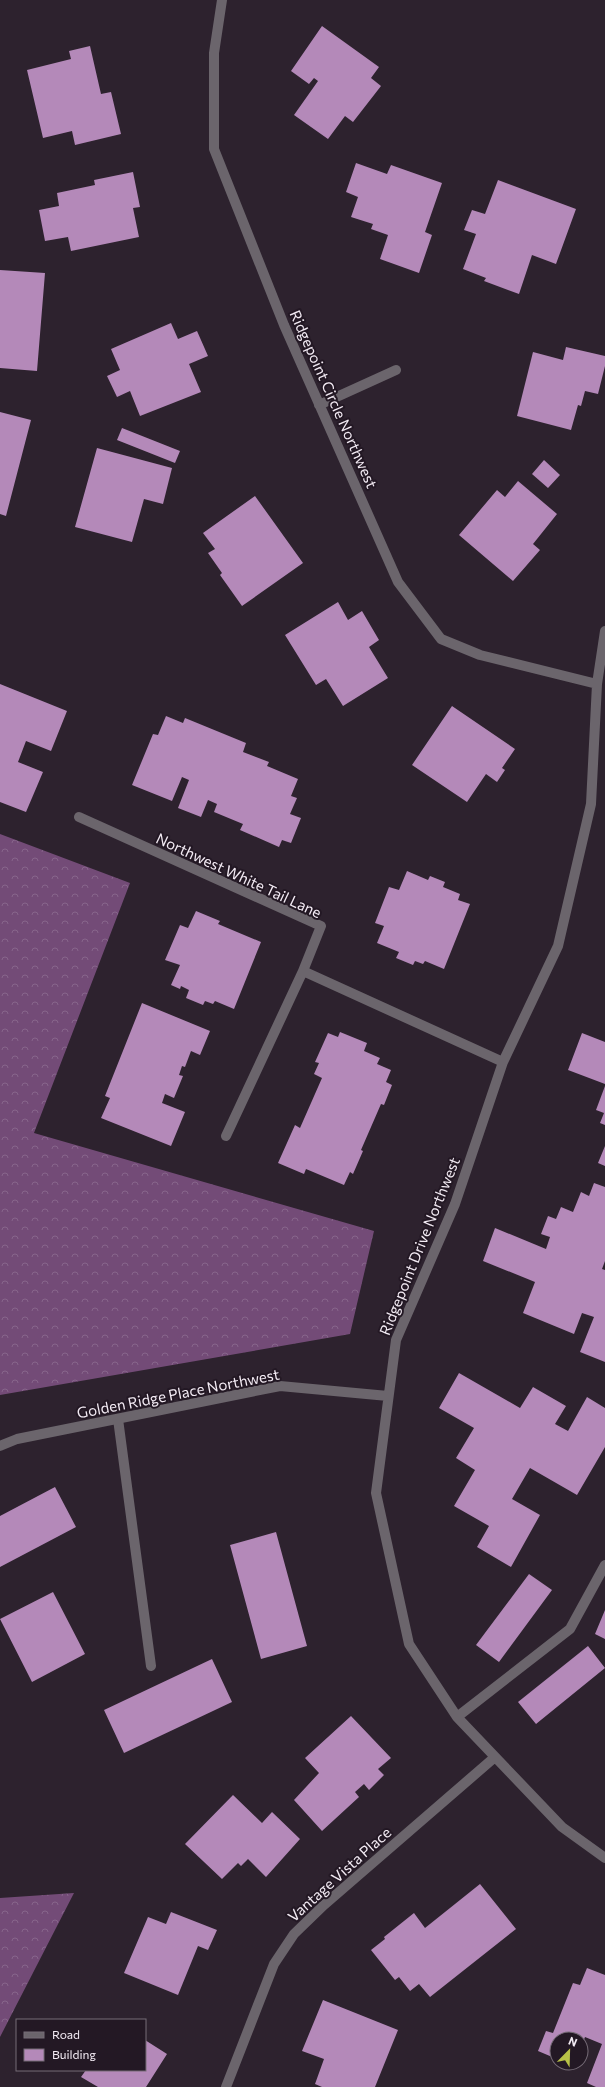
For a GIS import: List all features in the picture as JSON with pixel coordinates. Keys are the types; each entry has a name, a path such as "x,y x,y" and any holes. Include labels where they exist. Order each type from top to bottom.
{"street":[{"name":"Ridgepoint Circle Northwest","path":"222,0 214,53 214,149 284,325 398,582 441,639 480,655 597,684"},
{"path":"320,405 396,370"},
{"name":"Ridgepoint Drive Northwest","path":"605,631 597,684 591,804 558,946 503,1062 454,1204 396,1340 376,1493 409,1644 457,1717 562,1827 605,1858"},
{"name":"Northwest White Tail Lane","path":"79,817 321,926 303,971"},
{"path":"226,1136 303,971 503,1062"},
{"name":"Golden Ridge Place Northwest","path":"0,1446 17,1438 280,1386 388,1396"},
{"path":"118,1419 150,1666"},
{"path":"457,1717 570,1629 605,1564"},
{"name":"Vantage Vista Place","path":"226,2087 274,1964 294,1934 324,1905 495,1757"}],"green space":[{"path":"0,834 130,883 34,1133 374,1231 350,1334 0,1395"},
{"path":"74,1893 0,2037 0,1898"}],"building":[{"path":"322,26 379,67 371,78 381,86 353,122 345,116 328,139 294,115 318,81 314,78 309,84 291,71"},
{"path":"90,46 101,94 111,92 121,134 75,145 72,131 43,138 27,70 71,59 69,51"},
{"path":"356,163 387,174 391,165 442,183 425,232 432,235 419,273 380,259 388,235 371,229 373,224 351,217 358,197 346,192"},
{"path":"133,172 140,207 133,208 139,237 71,251 68,237 45,241 39,210 59,206 57,193 95,185 94,180"},
{"path":"498,180 576,209 556,264 532,255 519,294 484,281 486,278 463,269 476,234 464,230 472,210 485,214"},
{"path":"0,270 45,273 37,371 0,368"},
{"path":"171,323 178,339 197,331 208,356 189,364 201,392 140,416 130,391 117,397 107,376 120,370 111,349"},
{"path":"566,347 605,356 605,366 598,394 585,391 581,406 578,405 571,430 517,416 533,352 563,360"},
{"path":"0,412 31,420 6,516 0,514"},
{"path":"122,428 180,451 175,463 117,440"},
{"path":"97,448 172,468 163,504 144,499 132,542 75,527"},
{"path":"544,460 560,475 548,488 532,474"},
{"path":"518,481 557,514 533,544 540,550 513,581 459,535 497,490 505,497"},
{"path":"255,496 303,563 242,606 220,575 222,573 208,553 215,549 203,533"},
{"path":"338,602 348,620 362,611 379,640 369,647 388,678 343,706 326,679 316,685 285,635"},
{"path":"0,684 67,711 51,751 26,741 18,762 43,772 26,812 0,802"},
{"path":"452,706 515,749 502,768 505,770 497,782 486,774 467,802 412,765"},
{"path":"166,716 183,723 185,718 246,743 243,752 269,762 267,766 298,779 291,796 297,798 290,814 301,818 291,843 282,840 279,847 240,830 243,824 214,812 217,804 208,800 201,817 178,808 189,780 182,777 172,801 132,785 153,734 158,735"},
{"path":"407,871 428,880 430,876 445,882 443,887 460,894 458,900 470,904 444,969 425,961 423,964 415,961 413,965 396,958 399,952 377,943 384,926 375,923 389,887 399,890"},
{"path":"196,911 220,921 218,924 261,942 234,1009 215,1001 213,1004 205,1001 203,1005 186,998 189,990 181,986 180,989 171,985 180,965 165,960 180,925 188,928"},
{"path":"142,1003 210,1031 200,1055 191,1051 185,1067 182,1066 179,1075 183,1076 174,1098 165,1094 162,1103 185,1112 171,1146 101,1118 110,1098 105,1096"},
{"path":"340,1032 367,1043 364,1051 380,1058 377,1064 391,1070 386,1082 392,1085 384,1105 381,1104 361,1150 363,1151 353,1174 350,1172 344,1185 306,1169 304,1174 278,1163 295,1125 300,1128 322,1078 314,1074 319,1063 315,1062 328,1033 338,1037"},
{"path":"582,1033 605,1042 605,1084 568,1070"},
{"path":"605,1086 605,1125 600,1123 604,1113 596,1110"},
{"path":"605,1146 605,1166 598,1163"},
{"path":"594,1183 605,1187 605,1261 602,1269 605,1270 605,1362 580,1352 594,1317 582,1313 574,1334 523,1313 535,1282 483,1261 495,1228 546,1249 550,1237 541,1234 548,1216 556,1219 561,1207 573,1212 581,1192 589,1196"},
{"path":"459,1373 520,1408 533,1387 566,1406 555,1424 568,1431 587,1397 605,1408 605,1447 577,1495 530,1468 512,1499 540,1515 511,1567 477,1547 489,1526 454,1506 475,1470 456,1458 474,1428 439,1408"},
{"path":"55,1487 76,1527 0,1567 0,1516"},
{"path":"276,1532 307,1646 261,1659 230,1545"},
{"path":"529,1574 552,1590 499,1662 476,1645"},
{"path":"53,1592 85,1654 32,1682 0,1619"},
{"path":"605,1610 605,1639 595,1634"},
{"path":"588,1646 605,1668 536,1724 518,1702"},
{"path":"212,1659 232,1702 124,1753 104,1710"},
{"path":"351,1716 391,1758 378,1769 384,1775 369,1790 364,1784 355,1792 359,1797 322,1831 294,1800 319,1773 305,1758"},
{"path":"233,1795 262,1823 272,1812 300,1839 266,1877 248,1859 241,1866 238,1863 222,1879 185,1844"},
{"path":"480,1884 516,1929 430,1997 419,1984 410,1991 399,1977 395,1980 371,1950 385,1939 384,1937 414,1913 425,1928"},
{"path":"171,1912 217,1930 208,1950 198,1946 178,1995 124,1973 148,1917 166,1924"},
{"path":"587,1968 605,1975 605,2087 596,2087 587,2083 602,2044 589,2039 589,2031 554,2031 573,1983 580,1985"},
{"path":"323,2000 398,2030 375,2087 322,2087 315,2084 324,2059 302,2051"},
{"path":"546,2031 549,2032 549,2056 538,2051"},
{"path":"146,2041 167,2054 146,2087 98,2087 81,2077 85,2071 146,2071"}]}
